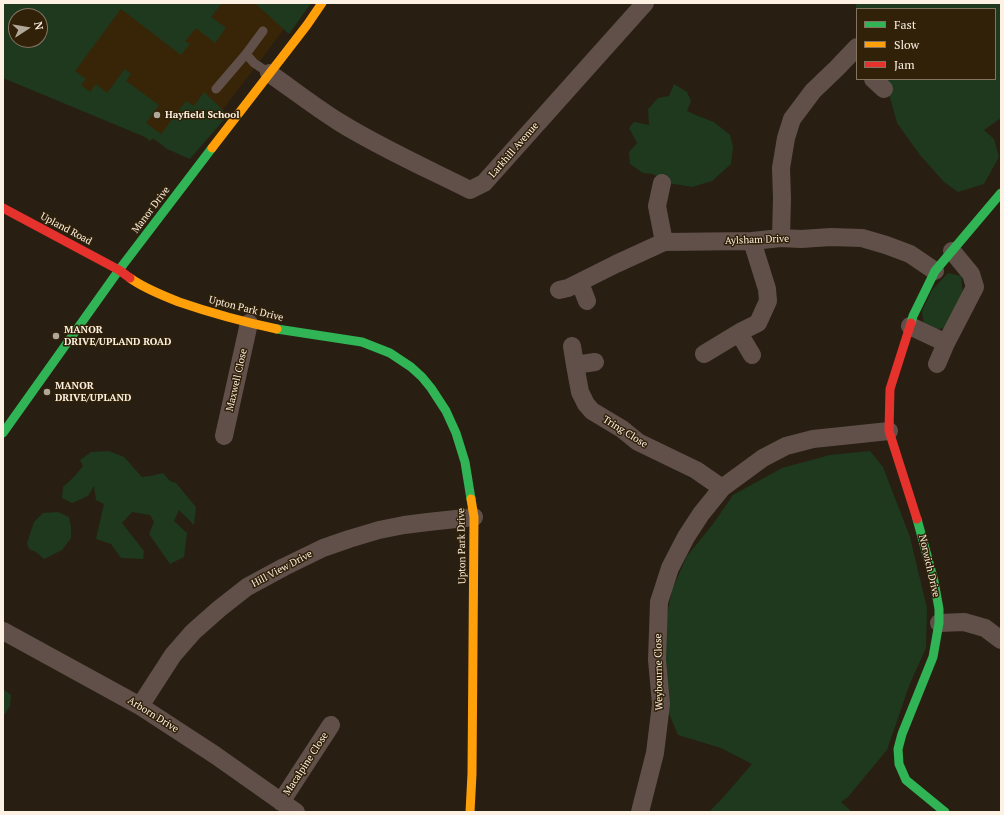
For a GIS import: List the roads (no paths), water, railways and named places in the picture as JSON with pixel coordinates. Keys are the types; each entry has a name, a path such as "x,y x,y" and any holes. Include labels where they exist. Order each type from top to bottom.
{"street":[{"name":"Manor Drive","path":"4,430 119,270 322,3"},
{"name":"Larkhill Avenue","path":"269,73 345,125 415,163 470,190 484,184 645,3"},
{"path":"781,238 781,168 786,138 792,120 813,91 837,68 854,56"},
{"path":"662,183 657,206 664,242"},
{"name":"Norwich Drive","path":"945,812 906,780 899,764 898,749 902,734 933,657 939,623 939,608 934,581 920,528 889,431 890,389 913,316 935,271 1001,193"},
{"name":"Upland Road","path":"3,208 119,270"},
{"name":"Aylsham Drive","path":"559,290 580,283 616,264 664,242 752,241 781,238 862,238 910,254 935,271"},
{"path":"704,354 758,323 768,302 767,289 752,241"},
{"path":"937,364 946,343 975,287 971,274 952,251"},
{"name":"Upton Park Drive","path":"119,270 141,286 194,307 249,323 287,331 362,342 390,353 411,367 432,388 446,411 456,433 465,462 474,517 472,793 470,812"},
{"path":"580,283 586,301"},
{"name":"Maxwell Close","path":"224,436 249,323"},
{"path":"910,326 946,343"},
{"path":"739,333 752,355"},
{"name":"Tring Close","path":"572,346 580,392 586,404 592,411 622,429 638,442 696,470 722,488"},
{"path":"575,366 595,362"},
{"name":"Weybourne Close","path":"640,812 655,753 661,704 657,660 659,602 670,568 701,514 722,488 763,458 786,446 818,438 889,431"},
{"name":"Hill View Drive","path":"140,706 174,655 193,632 247,587 323,548 349,538 404,525 474,517"},
{"path":"939,623 964,622 985,628 1001,640"},
{"name":"Arborn Drive","path":"3,631 140,706 215,755 296,812"},
{"name":"Macalpine Close","path":"281,802 331,725"}],"lane":[{"path":"216,89 246,54 263,31"},
{"path":"246,54 254,63 269,73"}],"place":[{"name":"Hayfield School","path":"157,115"},
{"name":"MANOR DRIVE/UPLAND ROAD","path":"56,336"},
{"name":"MANOR DRIVE/UPLAND","path":"47,392"}]}
